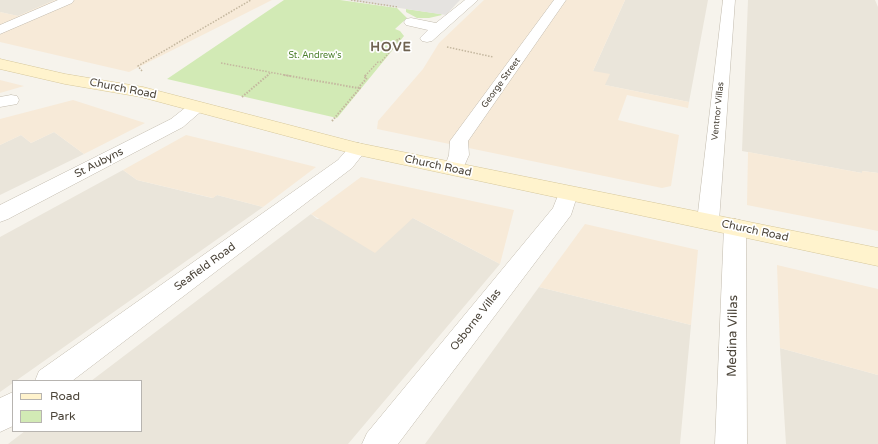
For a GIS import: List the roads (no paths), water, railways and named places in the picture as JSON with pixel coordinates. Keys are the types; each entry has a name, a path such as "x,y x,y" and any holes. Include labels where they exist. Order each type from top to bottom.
{"main road":[{"name":"Church Road","path":"0,64 65,78 143,92 196,108 358,149 878,257"}],"street":[{"path":"0,30 68,0"},
{"path":"427,38 472,0"},
{"name":"George Street","path":"454,169 459,155 459,141 560,0"},
{"name":"Ventnor Villas","path":"708,222 729,0"},
{"path":"411,22 439,28"},
{"name":"St Aubyns","path":"0,214 177,123 196,108"},
{"name":"Seafield Road","path":"50,380 339,168 358,149"},
{"name":"Osborne Villas","path":"378,444 563,210 568,193"},
{"name":"Medina Villas","path":"731,444 735,227"},
{"path":"0,417 12,408"}],"district":[{"name":"HOVE","path":"391,48"}],"park label":[{"name":"St. Andrew's","path":"315,56"}]}
